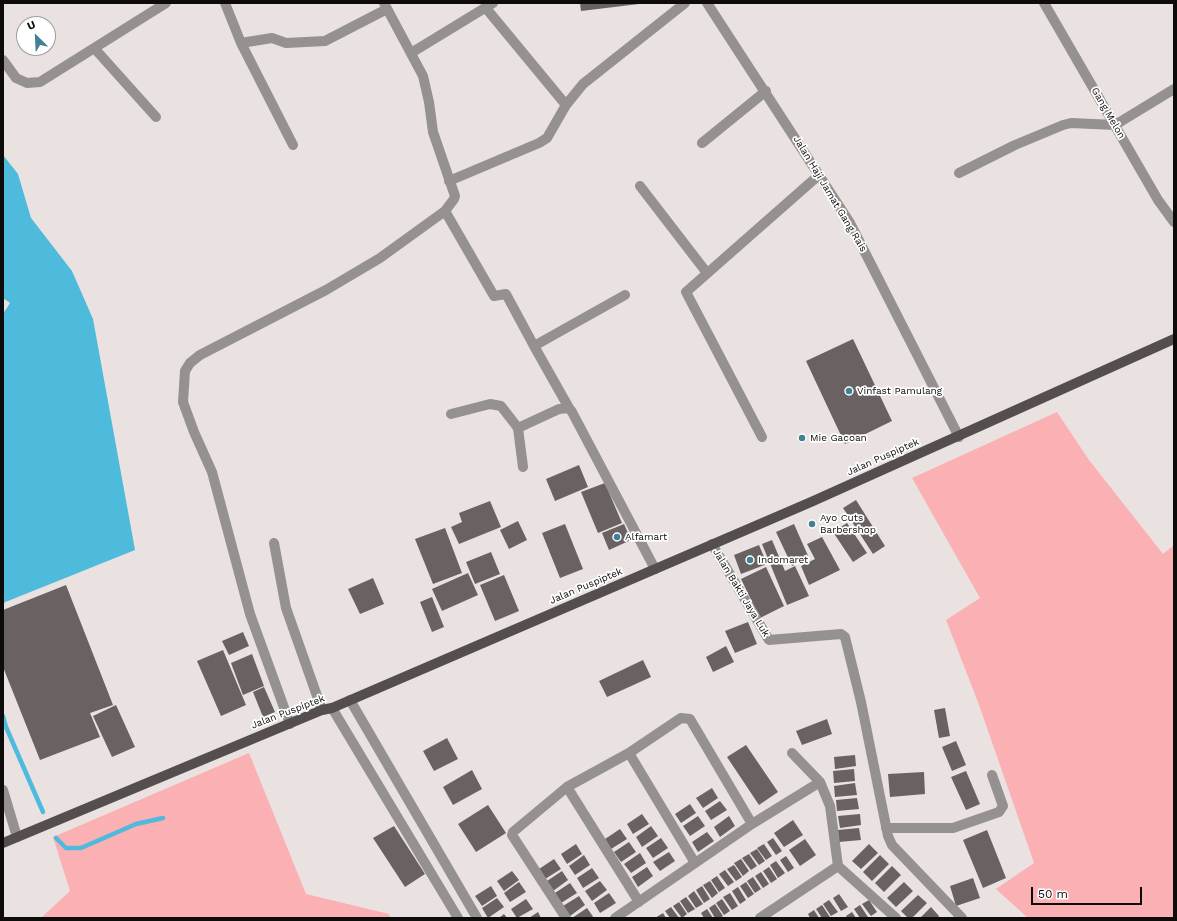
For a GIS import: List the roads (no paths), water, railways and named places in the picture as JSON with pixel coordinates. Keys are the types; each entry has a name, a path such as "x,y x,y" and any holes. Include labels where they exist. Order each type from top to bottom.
{"main road":[{"name":"Jalan Puspiptek","path":"3,843 322,710 332,708 655,569 959,437 1174,339"}],"street":[{"path":"3,60 16,78 24,82 35,83 95,49 166,3"},
{"path":"225,3 241,43 293,145"},
{"path":"449,181 539,143 552,130 566,106 583,84 685,3"},
{"name":"Jalan Haji Jamat Gang Rais","path":"707,3 766,91 857,235 959,437"},
{"name":"Gang Melon","path":"1044,3 1158,200 1174,222"},
{"path":"411,53 489,5 566,106"},
{"path":"241,43 272,38 286,42 325,41 386,6 423,76 429,102 433,132 455,196 445,211 404,242 326,290 200,355 190,363 185,371 183,402 194,432 212,472 250,614 290,724"},
{"path":"95,49 156,117"},
{"path":"959,173 1015,145 1062,125 1071,123 1115,125 1174,88"},
{"path":"702,143 766,91"},
{"path":"762,437 687,294 687,290 820,175"},
{"path":"640,186 707,273"},
{"path":"445,211 494,296 506,294 569,408 580,425 655,569"},
{"path":"534,346 626,295"},
{"path":"451,414 490,404 501,406 518,428 523,468"},
{"path":"518,428 559,409 569,408"},
{"path":"274,543 286,608 322,710"},
{"name":"Jalan Bakti Jaya Luk","path":"712,544 769,640 841,634 845,637 862,702 886,828"},
{"path":"350,700 477,918"},
{"path":"332,708 458,918"},
{"path":"566,918 512,833 567,787 629,753 681,718 690,719 752,824"},
{"path":"629,753 695,863"},
{"path":"792,753 820,782 830,806 838,866 896,918"},
{"path":"962,918 892,845 886,828 953,828 999,812 1003,806 992,775"},
{"path":"615,918 752,824 820,782"},
{"path":"567,787 639,902"},
{"path":"3,790 17,837"},
{"path":"427,866 442,857"},
{"path":"760,918 838,866"}],"water":[{"path":"3,155 18,174 31,218 72,271 93,319 135,550 3,603 3,314 10,303 3,298"}],"waterway":[{"path":"3,716 6,727 43,812"},
{"path":"56,838 66,848 81,848 136,824 163,818"}],"place":[{"name":"Vinfast Pamulang","path":"849,391"},
{"name":"Mie Gacoan","path":"802,438"},
{"name":"Ayo Cuts Barbershop","path":"812,524"},
{"name":"Alfamart","path":"617,537"},
{"name":"Indomaret","path":"750,560"}]}
